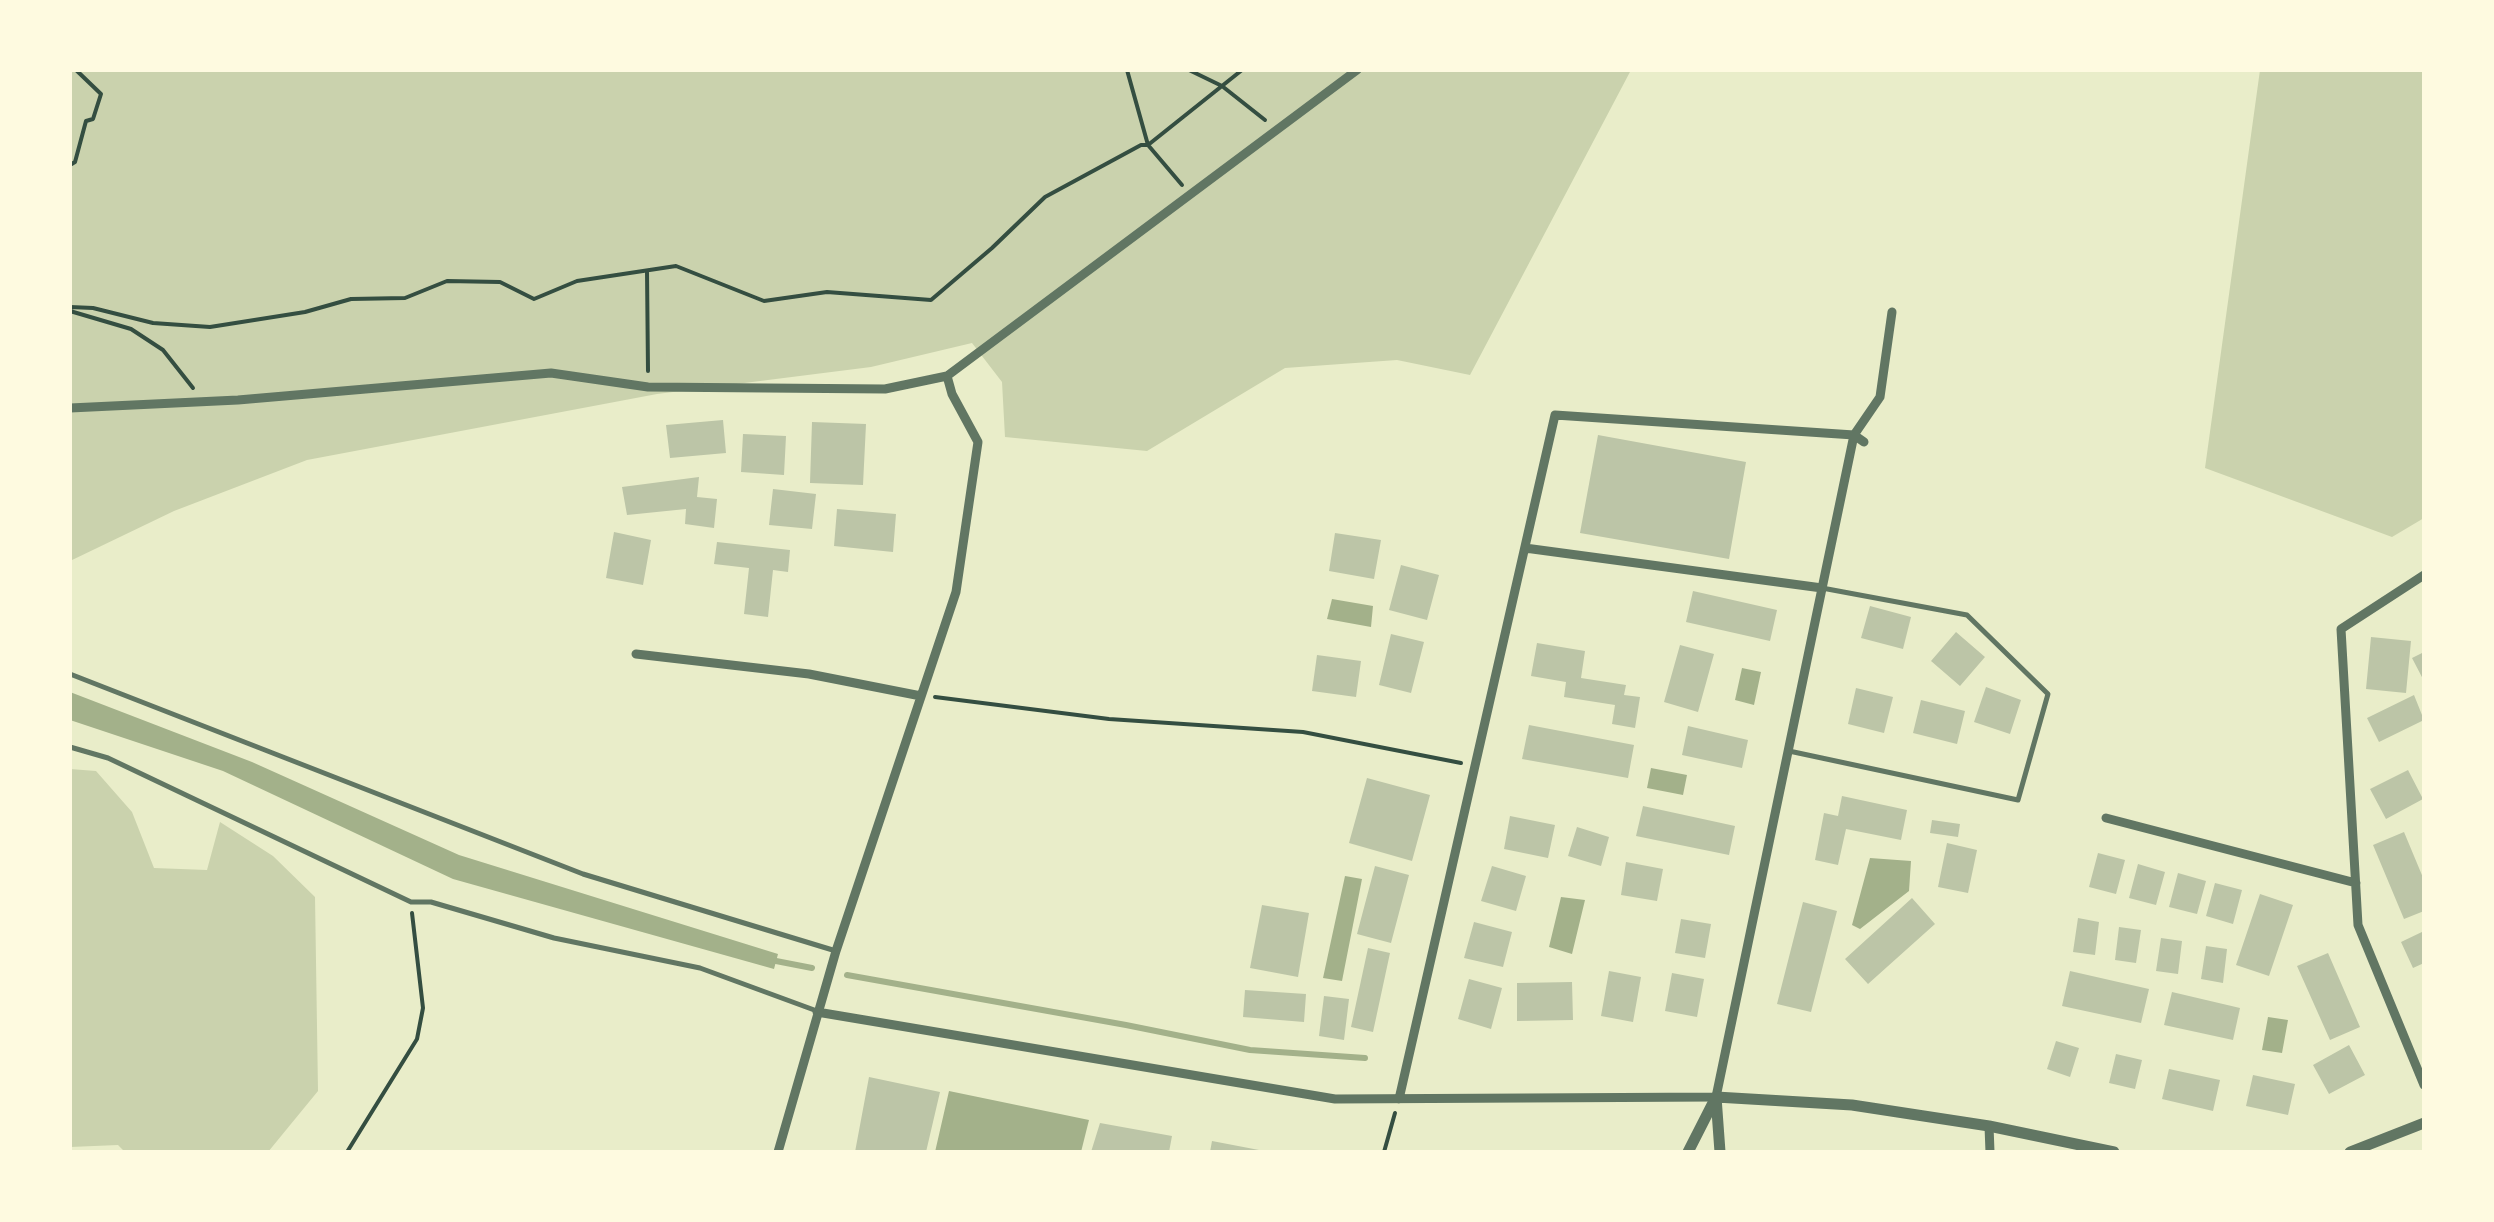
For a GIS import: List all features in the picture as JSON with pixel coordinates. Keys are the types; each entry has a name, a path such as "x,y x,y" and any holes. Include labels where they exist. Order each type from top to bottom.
{"street":[{"path":"70,408 204,402 551,373 648,387 885,389 948,376 1357,70"},
{"path":"1688,1152 1716,1097 1854,434 1880,397 1892,312"},
{"path":"778,1152 836,951 956,592 978,442 952,394 948,376"},
{"path":"1399,1099 1555,415 1854,434 1864,442"},
{"path":"1525,548 1822,588"},
{"path":"2424,574 2342,629 2358,925 2424,1085"},
{"path":"636,654 809,674 921,696"},
{"path":"2106,818 2356,883"},
{"path":"817,1012 1335,1099 1716,1097 1852,1105 1989,1126 2114,1152"},
{"path":"1716,1097 1720,1152"},
{"path":"2350,1152 2424,1123"},
{"path":"1989,1126 1990,1152"}],"lane":[{"path":"1789,751 2018,800 2048,694 1968,615 1822,588"},
{"path":"70,674 582,874 836,951"},
{"path":"70,747 108,758 411,902 430,902 554,938 700,968 817,1012"}],"path":[{"path":"70,165 75,162 86,120 93,119 101,94 76,70"},
{"path":"1128,70 1148,144 1190,195"},
{"path":"1189,70 1222,86 1277,130"},
{"path":"70,308 93,308 153,323 210,327 305,312 351,300 404,298 448,281 500,282 534,299 577,281 676,266 764,301 827,292 931,300 1045,196 1148,144 1242,70"},
{"path":"647,270 648,387"},
{"path":"70,308 131,329 163,350 204,402"},
{"path":"921,696 1109,719 1303,732 1475,766"},
{"path":"347,1152 417,1040 423,1008 411,902"},
{"path":"1384,1152 1399,1099"}],"shaded area":[{"path":"70,70 1631,70 1470,375 1397,360 1285,368 1147,451 1005,437 1002,382 972,343 871,367 657,394 307,460 174,511 70,561"},
{"path":"2260,70 2424,70 2424,518 2392,537 2205,468"},
{"path":"1332,599 1373,606 1371,627 1327,619"},
{"path":"1742,668 1761,672 1754,705 1735,700"},
{"path":"70,692 252,762 459,855 778,954 774,969 453,879 223,771 70,720"},
{"path":"1651,768 1687,775 1683,795 1647,788"},
{"path":"70,769 96,771 132,812 154,868 207,870 220,822 273,856 315,897 318,1091 268,1152 125,1152 118,1145 70,1147"},
{"path":"1870,858 1911,861 1909,891 1860,929 1852,925"},
{"path":"1345,876 1362,879 1342,981 1323,978"},
{"path":"1561,897 1585,900 1572,954 1549,947"},
{"path":"2268,1017 2288,1020 2282,1053 2262,1050"},
{"path":"949,1091 1089,1120 1081,1152 935,1152"}],"building":[{"path":"723,420 726,453 670,458 666,425"},
{"path":"812,422 866,424 863,485 810,483"},
{"path":"743,434 786,436 784,475 741,472"},
{"path":"1598,435 1746,462 1729,559 1580,533"},
{"path":"699,477 697,497 717,499 714,528 685,524 686,509 627,515 622,487"},
{"path":"773,489 816,494 812,529 769,525"},
{"path":"837,509 896,514 893,552 834,546"},
{"path":"614,532 651,540 643,585 606,578"},
{"path":"1335,533 1381,540 1374,579 1329,571"},
{"path":"717,542 790,550 788,572 773,570 768,617 744,614 749,568 714,564"},
{"path":"1401,565 1439,575 1427,620 1389,610"},
{"path":"1693,591 1777,610 1770,641 1686,622"},
{"path":"1870,606 1911,617 1903,649 1861,638"},
{"path":"1956,632 1985,657 1960,686 1931,661"},
{"path":"1391,634 1424,642 1411,693 1379,685"},
{"path":"2371,637 2411,641 2406,693 2366,689"},
{"path":"1537,643 1585,651 1581,678 1626,685 1624,695 1640,697 1635,728 1612,724 1615,705 1564,697 1566,682 1531,676"},
{"path":"1680,645 1714,654 1698,712 1664,702"},
{"path":"2424,652 2424,681 2412,658"},
{"path":"1317,655 1361,661 1356,697 1312,691"},
{"path":"1986,687 2021,700 2010,734 1974,722"},
{"path":"1856,688 1893,697 1884,733 1848,724"},
{"path":"2414,695 2424,720 2379,742 2367,718"},
{"path":"1921,700 1965,711 1957,744 1913,733"},
{"path":"1529,725 1634,745 1628,778 1522,759"},
{"path":"1688,726 1748,740 1742,768 1682,755"},
{"path":"2408,770 2423,799 2386,819 2370,789"},
{"path":"1367,778 1430,795 1412,861 1349,843"},
{"path":"1842,796 1907,810 1901,840 1846,829 1838,865 1815,860 1824,813 1838,816"},
{"path":"1643,806 1735,826 1729,855 1636,836"},
{"path":"1510,816 1555,825 1548,858 1504,849"},
{"path":"1932,820 1960,824 1958,837 1930,833"},
{"path":"1577,827 1609,837 1601,866 1568,856"},
{"path":"2404,832 2424,880 2424,911 2404,919 2373,845"},
{"path":"1947,843 1977,850 1968,893 1938,887"},
{"path":"2098,853 2125,860 2116,894 2089,887"},
{"path":"1626,862 1663,869 1657,901 1621,895"},
{"path":"2138,864 2165,872 2156,905 2129,898"},
{"path":"1375,866 1409,875 1391,943 1357,934"},
{"path":"1492,866 1526,876 1516,911 1481,901"},
{"path":"2178,873 2206,881 2197,914 2169,907"},
{"path":"2215,883 2242,890 2233,924 2206,916"},
{"path":"2260,894 2293,905 2269,976 2236,965"},
{"path":"1912,898 1935,924 1868,984 1845,959"},
{"path":"1803,902 1837,911 1811,1012 1777,1004"},
{"path":"1262,905 1309,913 1298,977 1250,968"},
{"path":"2078,918 2099,922 2095,955 2073,952"},
{"path":"1681,919 1711,924 1705,958 1675,953"},
{"path":"1474,922 1512,932 1503,967 1464,958"},
{"path":"2119,927 2141,930 2136,963 2115,960"},
{"path":"2424,931 2424,963 2413,968 2401,942"},
{"path":"2161,938 2182,941 2178,974 2156,971"},
{"path":"2206,946 2227,949 2223,983 2201,979"},
{"path":"1368,948 1390,953 1373,1032 1351,1027"},
{"path":"2328,953 2360,1027 2330,1040 2297,966"},
{"path":"1609,971 1641,977 1633,1022 1601,1016"},
{"path":"2070,971 2149,989 2141,1023 2062,1006"},
{"path":"1672,973 1704,979 1697,1017 1665,1011"},
{"path":"1469,979 1502,988 1491,1029 1458,1019"},
{"path":"1572,982 1573,1020 1517,1021 1517,983"},
{"path":"1245,990 1306,994 1304,1022 1243,1017"},
{"path":"2172,992 2240,1008 2233,1040 2164,1025"},
{"path":"1324,996 1349,999 1344,1040 1319,1036"},
{"path":"2056,1041 2079,1048 2070,1077 2047,1069"},
{"path":"2349,1045 2365,1075 2329,1094 2313,1065"},
{"path":"2116,1054 2142,1060 2135,1089 2109,1083"},
{"path":"2169,1069 2220,1080 2213,1111 2162,1099"},
{"path":"2253,1075 2295,1084 2288,1115 2246,1106"},
{"path":"869,1077 940,1092 926,1152 855,1152"},
{"path":"1100,1123 1172,1136 1169,1152 1091,1152"},
{"path":"1212,1141 1259,1150 1259,1152 1210,1152"}],"waterway":[{"path":"776,961 812,968"},
{"path":"847,975 1250,1050 1365,1058"}]}
